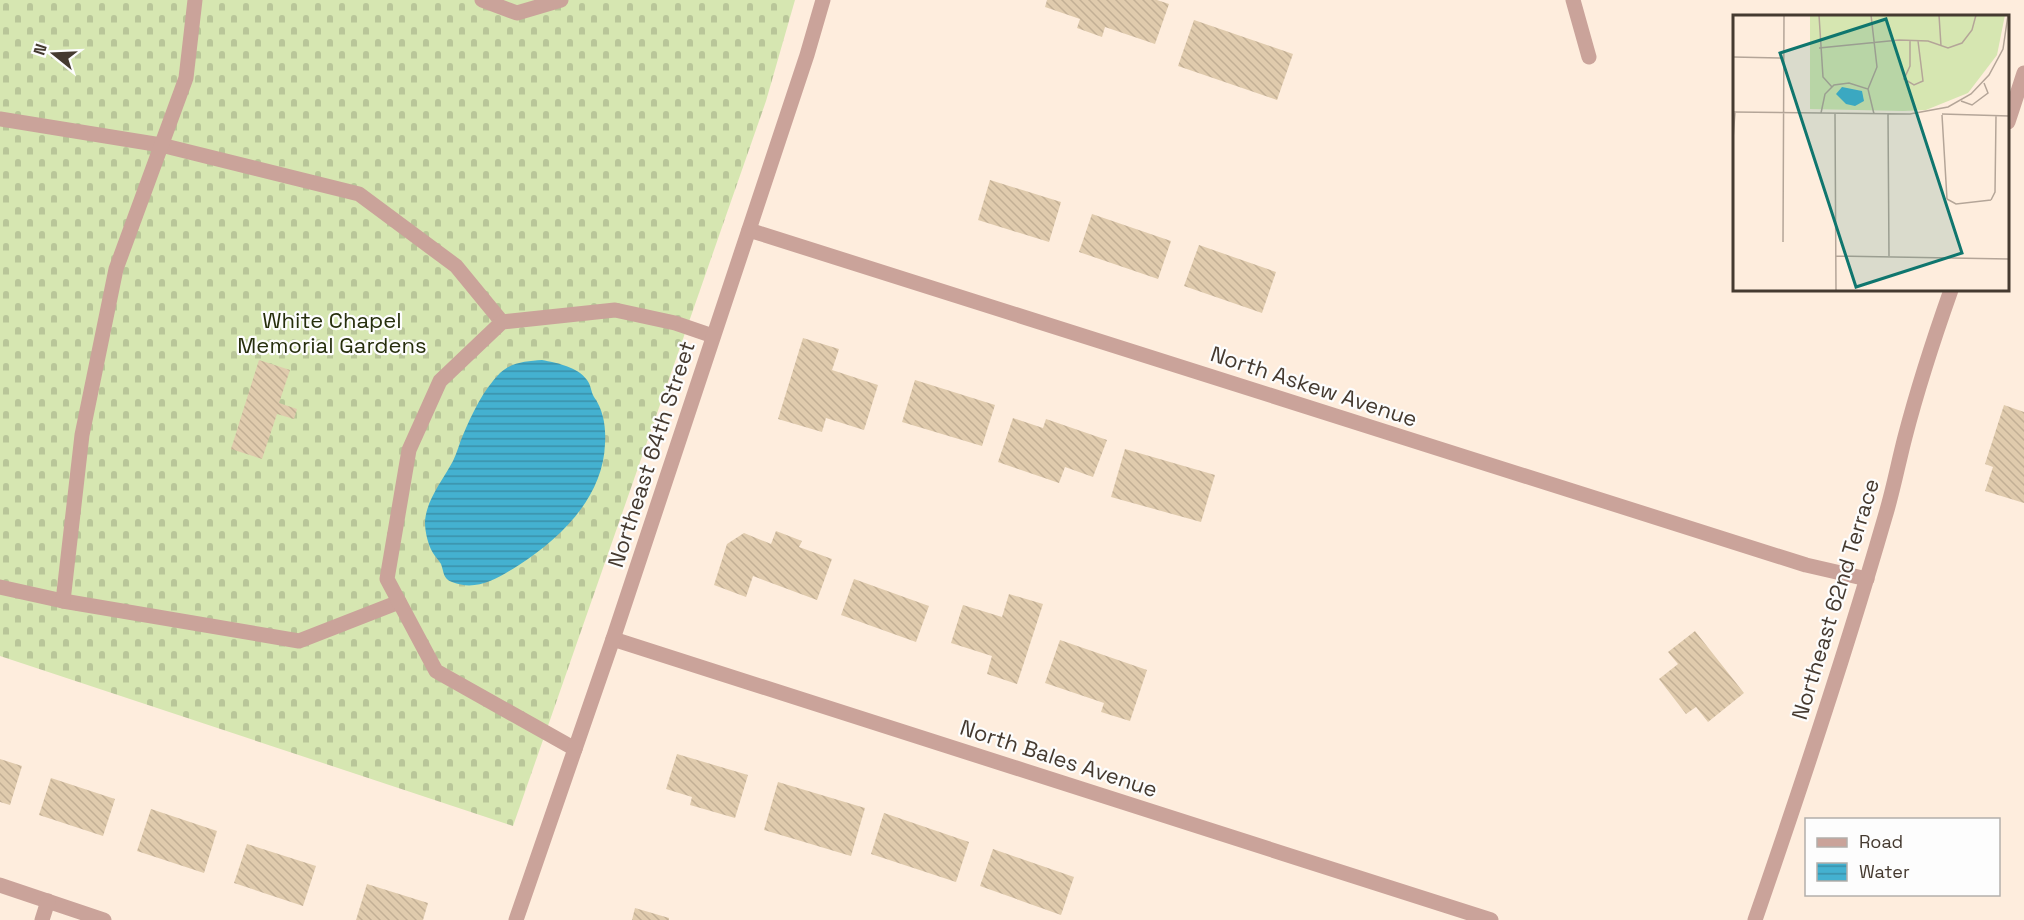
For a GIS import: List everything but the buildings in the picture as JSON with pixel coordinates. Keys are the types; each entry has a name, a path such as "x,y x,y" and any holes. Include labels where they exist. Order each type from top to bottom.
{"street":[{"path":"63,601 82,435 116,269 186,78 195,0"},
{"path":"482,0 517,12 561,0"},
{"name":"Northeast 64th Street","path":"516,920 613,639 807,55 823,0"},
{"path":"1573,0 1589,57"},
{"path":"2009,116 2024,73"},
{"path":"0,119 162,145 358,194 456,266 502,322"},
{"name":"North Askew Avenue","path":"749,230 1806,565 1867,579"},
{"name":"Northeast 62nd Terrace","path":"1755,920 1784,838 1867,579 1930,350 1951,291"},
{"path":"575,749 436,671 387,579 409,450 440,381 502,322 615,310 675,322 713,336"},
{"path":"0,587 63,601 299,641 399,602"},
{"name":"North Bales Avenue","path":"613,639 1491,920"},
{"path":"0,885 104,920"},
{"path":"42,920 48,901"}],"green space":[{"name":"White Chapel Memorial Gardens","path":"0,0 795,0 766,101 513,826 0,656"}],"water":[{"path":"542,360 573,369 589,384 604,420 605,432 602,463 597,481 577,514 564,529 519,565 503,575 479,584 461,585 449,581 428,542 425,522 428,506 453,461 474,411 494,380 505,369 515,364"}]}
